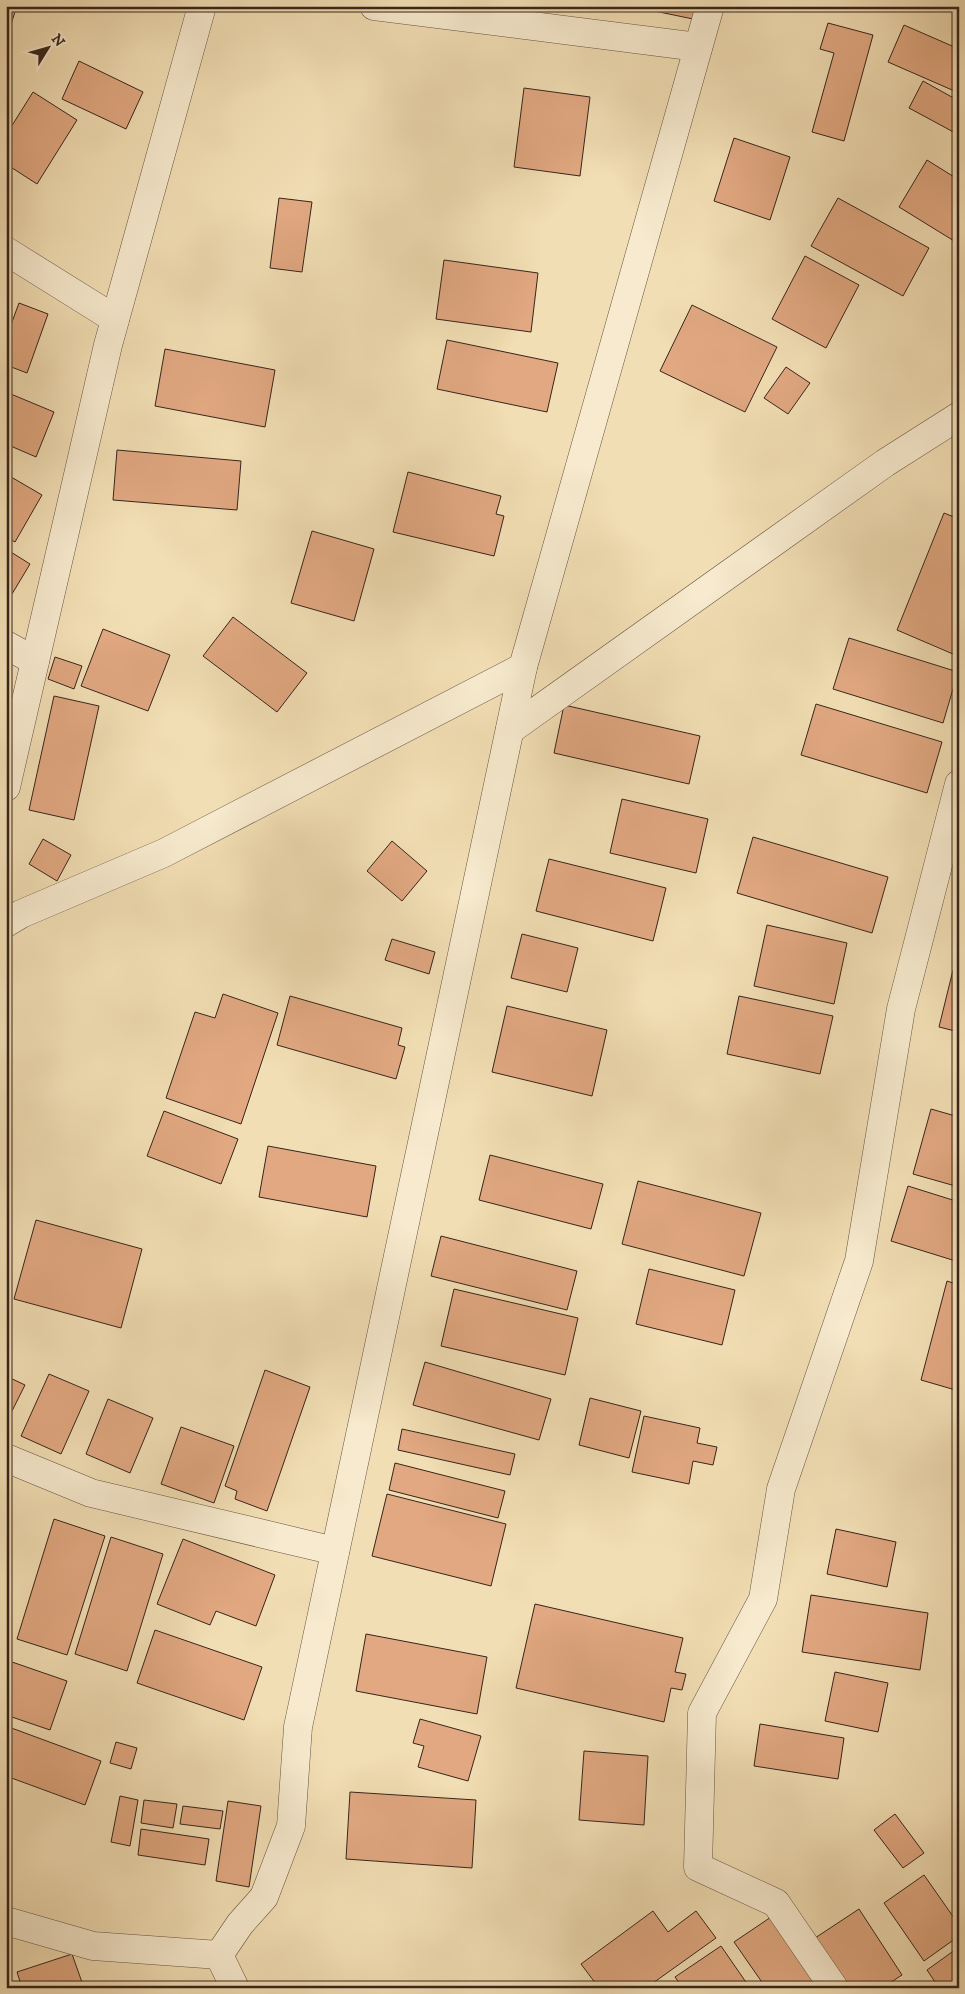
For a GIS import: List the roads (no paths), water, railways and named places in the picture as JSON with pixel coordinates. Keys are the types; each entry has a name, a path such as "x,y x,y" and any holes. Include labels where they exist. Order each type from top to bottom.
{"street":[{"path":"6,787 115,319 202,6"},
{"path":"374,6 698,48"},
{"path":"219,1955 240,1924 264,1897 291,1826 298,1727 523,667 710,6"},
{"path":"6,251 115,319"},
{"path":"510,730 885,463 959,416"},
{"path":"6,645 35,661"},
{"path":"6,923 21,914 164,853 523,667"},
{"path":"834,1988 776,1903 698,1867 702,1712 763,1600 781,1490 860,1261 901,1009 959,784"},
{"path":"6,1458 91,1493 335,1551"},
{"path":"6,1921 93,1946 219,1955"},
{"path":"219,1955 235,1988"}]}
